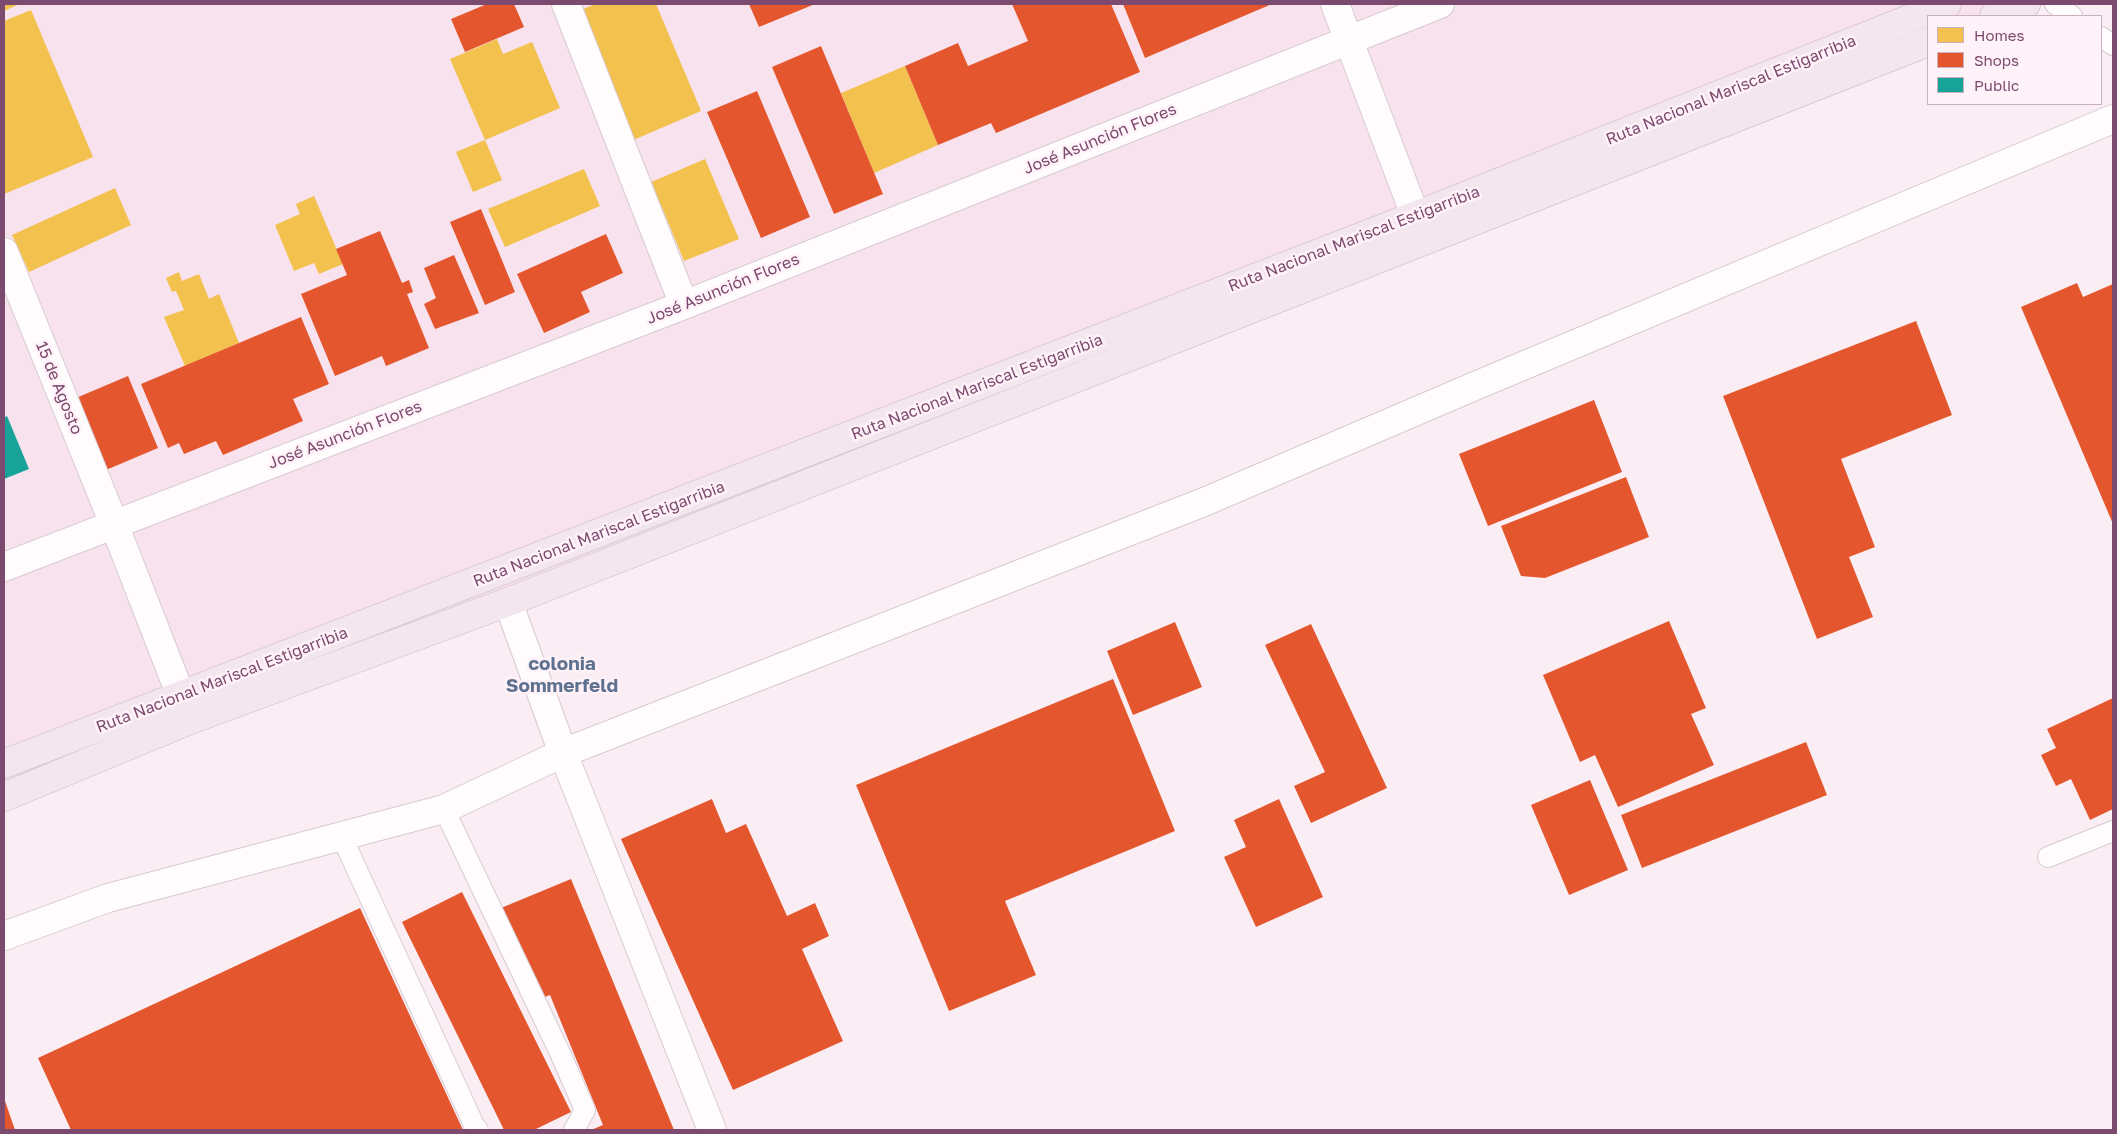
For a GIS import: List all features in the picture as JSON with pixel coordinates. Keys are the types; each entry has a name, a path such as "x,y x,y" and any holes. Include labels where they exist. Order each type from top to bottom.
{"highway":[{"name":"Ruta Nacional Mariscal Estigarribia","path":"4,764 1416,216 1948,4"},
{"path":"1997,15 2026,4"},
{"name":"Ruta Nacional Mariscal Estigarribia","path":"4,797 190,720 508,602 1927,42"}],"street":[{"path":"566,4 684,305"},
{"path":"1335,4 1416,216"},
{"name":"José Asunción Flores","path":"4,567 684,305 1440,4"},
{"path":"4,936 108,898 444,809 563,753 1204,502 1473,387 2113,119"},
{"name":"15 de Agosto","path":"4,252 181,696"},
{"path":"508,602 563,753 712,1130"}],"lane":[{"path":"2055,4 2071,15"},
{"path":"2102,38 2113,45"},
{"path":"444,809 560,1053 585,1110 574,1130"},
{"path":"2048,857 2113,831"},
{"path":"341,835 474,1125 478,1130"}],"shaded area":[{"path":"4,4 2026,4 1997,15 1927,15 1927,42 4,797"}],"building: Homes":[{"path":"4,4 20,4 4,11"},
{"path":"595,4 656,4 701,111 624,144 581,10"},
{"path":"31,10 93,157 4,194 4,21"},
{"path":"497,39 503,54 532,42 560,108 485,140 450,59"},
{"path":"905,66 938,145 874,173 841,93"},
{"path":"485,140 502,180 473,192 456,152"},
{"path":"705,159 739,239 684,261 661,205 652,209 642,186"},
{"path":"584,169 600,206 505,247 488,209"},
{"path":"115,188 131,225 29,272 12,235"},
{"path":"314,196 343,264 319,274 314,263 294,271 275,225 300,214 296,204"},
{"path":"179,272 182,281 199,274 209,299 219,294 239,343 185,366 164,317 184,310 176,291 172,292 166,278"}],"building: Shops":[{"path":"487,4 514,4 524,27 465,52 451,19"},
{"path":"749,4 815,4 759,27"},
{"path":"1012,4 1111,4 1140,72 996,133 991,123 938,145 905,66 958,43 968,66 1028,41"},
{"path":"1123,4 1272,4 1145,58"},
{"path":"821,46 883,194 834,214 772,67"},
{"path":"757,91 810,217 761,238 707,112"},
{"path":"481,209 515,292 485,305 450,222"},
{"path":"380,231 402,283 409,280 413,292 407,294 429,348 386,366 382,356 335,376 301,294 347,275 336,249"},
{"path":"606,234 623,273 581,292 590,312 544,333 517,274"},
{"path":"454,255 479,313 435,329 424,304 436,298 424,268"},
{"path":"2077,283 2083,297 2113,284 2113,524 2021,307"},
{"path":"301,317 329,384 293,399 303,421 223,455 216,441 184,454 179,443 168,448 141,384"},
{"path":"1916,321 1952,415 1841,459 1875,547 1849,557 1873,617 1817,639 1723,396"},
{"path":"128,376 158,448 106,470 76,398"},
{"path":"1594,400 1622,472 1488,526 1459,454"},
{"path":"1626,477 1649,537 1545,578 1521,576 1501,526"},
{"path":"1669,621 1706,708 1691,714 1714,765 1618,807 1595,755 1580,762 1543,675"},
{"path":"1175,622 1202,687 1133,715 1107,651"},
{"path":"1311,624 1387,788 1311,823 1294,786 1325,772 1265,645"},
{"path":"1113,679 1175,831 1005,901 1036,975 949,1011 856,785"},
{"path":"2113,698 2113,809 2090,820 2071,779 2056,786 2041,755 2056,748 2047,729"},
{"path":"1806,742 1827,795 1642,868 1621,815"},
{"path":"1590,780 1628,870 1569,895 1531,805"},
{"path":"712,799 726,833 746,824 787,916 815,903 829,936 802,949 843,1041 733,1090 621,839"},
{"path":"1279,799 1323,897 1256,927 1224,857 1246,847 1234,820"},
{"path":"571,879 674,1130 591,1130 603,1125 550,995 539,999 501,908"},
{"path":"462,892 571,1112 534,1130 504,1130 402,922"},
{"path":"360,908 463,1130 71,1130 38,1058"},
{"path":"4,1098 15,1130 4,1130"}],"building: Public":[{"path":"7,416 29,469 4,479 4,418"}],"district":[{"name":"colonia Sommerfeld","path":"562,675"}]}
